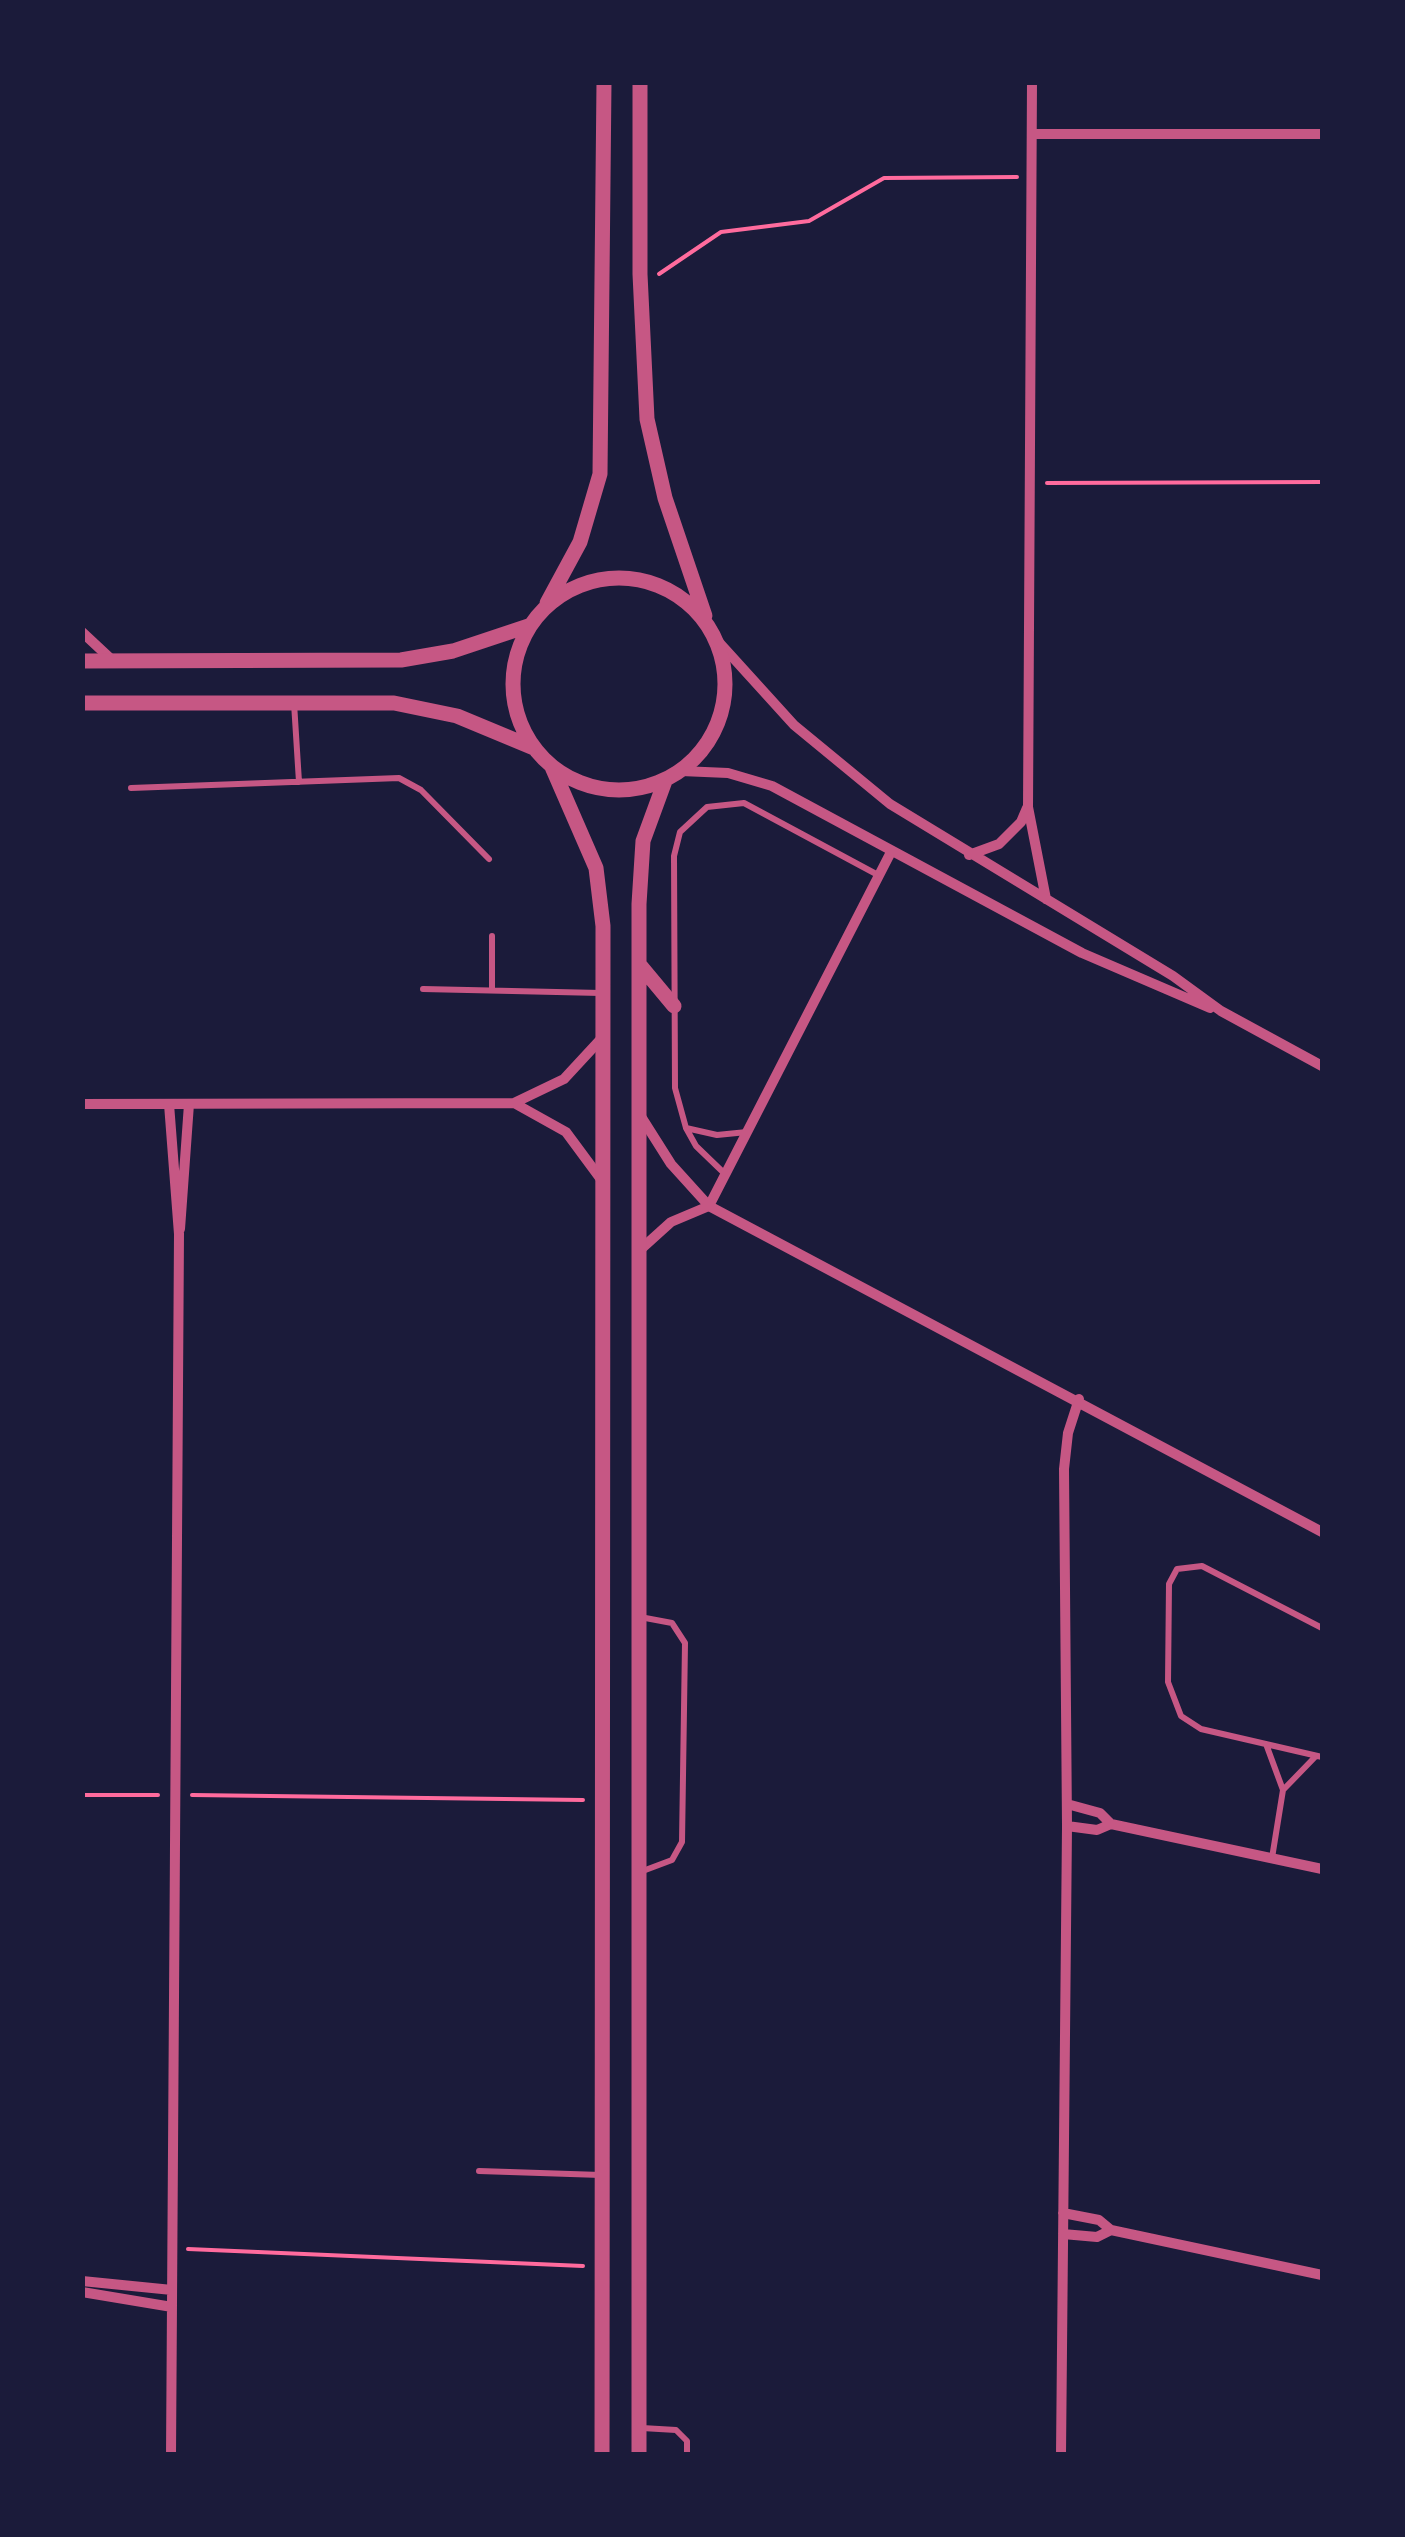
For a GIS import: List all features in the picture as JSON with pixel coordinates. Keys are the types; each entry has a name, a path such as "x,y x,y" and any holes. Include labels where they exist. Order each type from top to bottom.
{"street":[{"path":"603,83 600,474 580,542 531,625 513,678 517,715 534,748 552,767 582,784 615,791 665,780 682,771 707,745 722,712 726,675 652,446 642,364 640,82"},
{"path":"1032,82 1028,807 1046,899"},
{"path":"1032,134 1322,134"},
{"path":"543,610 574,588 629,578 665,588 708,624"},
{"path":"82,661 400,660 453,651 531,625"},
{"path":"82,632 112,661"},
{"path":"716,639 822,752 890,804 968,855 1173,976 1220,1011"},
{"path":"82,704 414,706 457,716 534,748"},
{"path":"552,767 596,868 602,901 602,2454"},
{"path":"682,771 728,774 772,786 1116,970 1220,1011 1322,1066"},
{"path":"638,2454 640,858 665,780"},
{"path":"968,855 999,844 1021,822 1028,807"},
{"path":"640,1250 670,1222 709,1206 891,852"},
{"path":"639,964 674,1006"},
{"path":"514,1104 564,1079 600,1040"},
{"path":"82,1104 514,1104 542,1114 566,1132 601,1180"},
{"path":"169,1104 179,1234 172,2454"},
{"path":"179,1234 186,1197 189,1104"},
{"path":"640,1114 671,1164 709,1206 1322,1532"},
{"path":"1060,2454 1067,1826 1064,1469 1068,1433 1079,1400"},
{"path":"1067,1804 1100,1813 1111,1824 1322,1868"},
{"path":"1067,1826 1097,1830 1111,1824"},
{"path":"1063,2213 1099,2220 1111,2230 1322,2274"},
{"path":"1063,2234 1096,2237 1111,2230"},
{"path":"82,2281 172,2290"},
{"path":"82,2292 172,2307"}],"lane":[{"path":"294,703 299,782"},
{"path":"131,788 399,778 411,782 489,859"},
{"path":"726,1174 703,1154 686,1128 675,1088 674,856 680,832 696,813 719,802 756,806 879,876"},
{"path":"492,936 492,990"},
{"path":"423,989 602,992"},
{"path":"686,1128 717,1134 748,1131"},
{"path":"1319,1756 1201,1729 1174,1706 1168,1682 1172,1576 1185,1566 1202,1566 1322,1628"},
{"path":"639,1872 672,1860 682,1842 685,1643 672,1623 640,1617"},
{"path":"1266,1744 1283,1790 1272,1858"},
{"path":"1283,1790 1319,1756"},
{"path":"478,2171 602,2175"},
{"path":"639,2428 676,2430 686,2441 687,2454"}],"path":[{"path":"640,274 668,270 700,242 721,232 823,216 864,186 884,178 1032,177"},
{"path":"1030,483 1322,482"},
{"path":"82,1795 601,1800"},
{"path":"173,2249 602,2266"}]}
